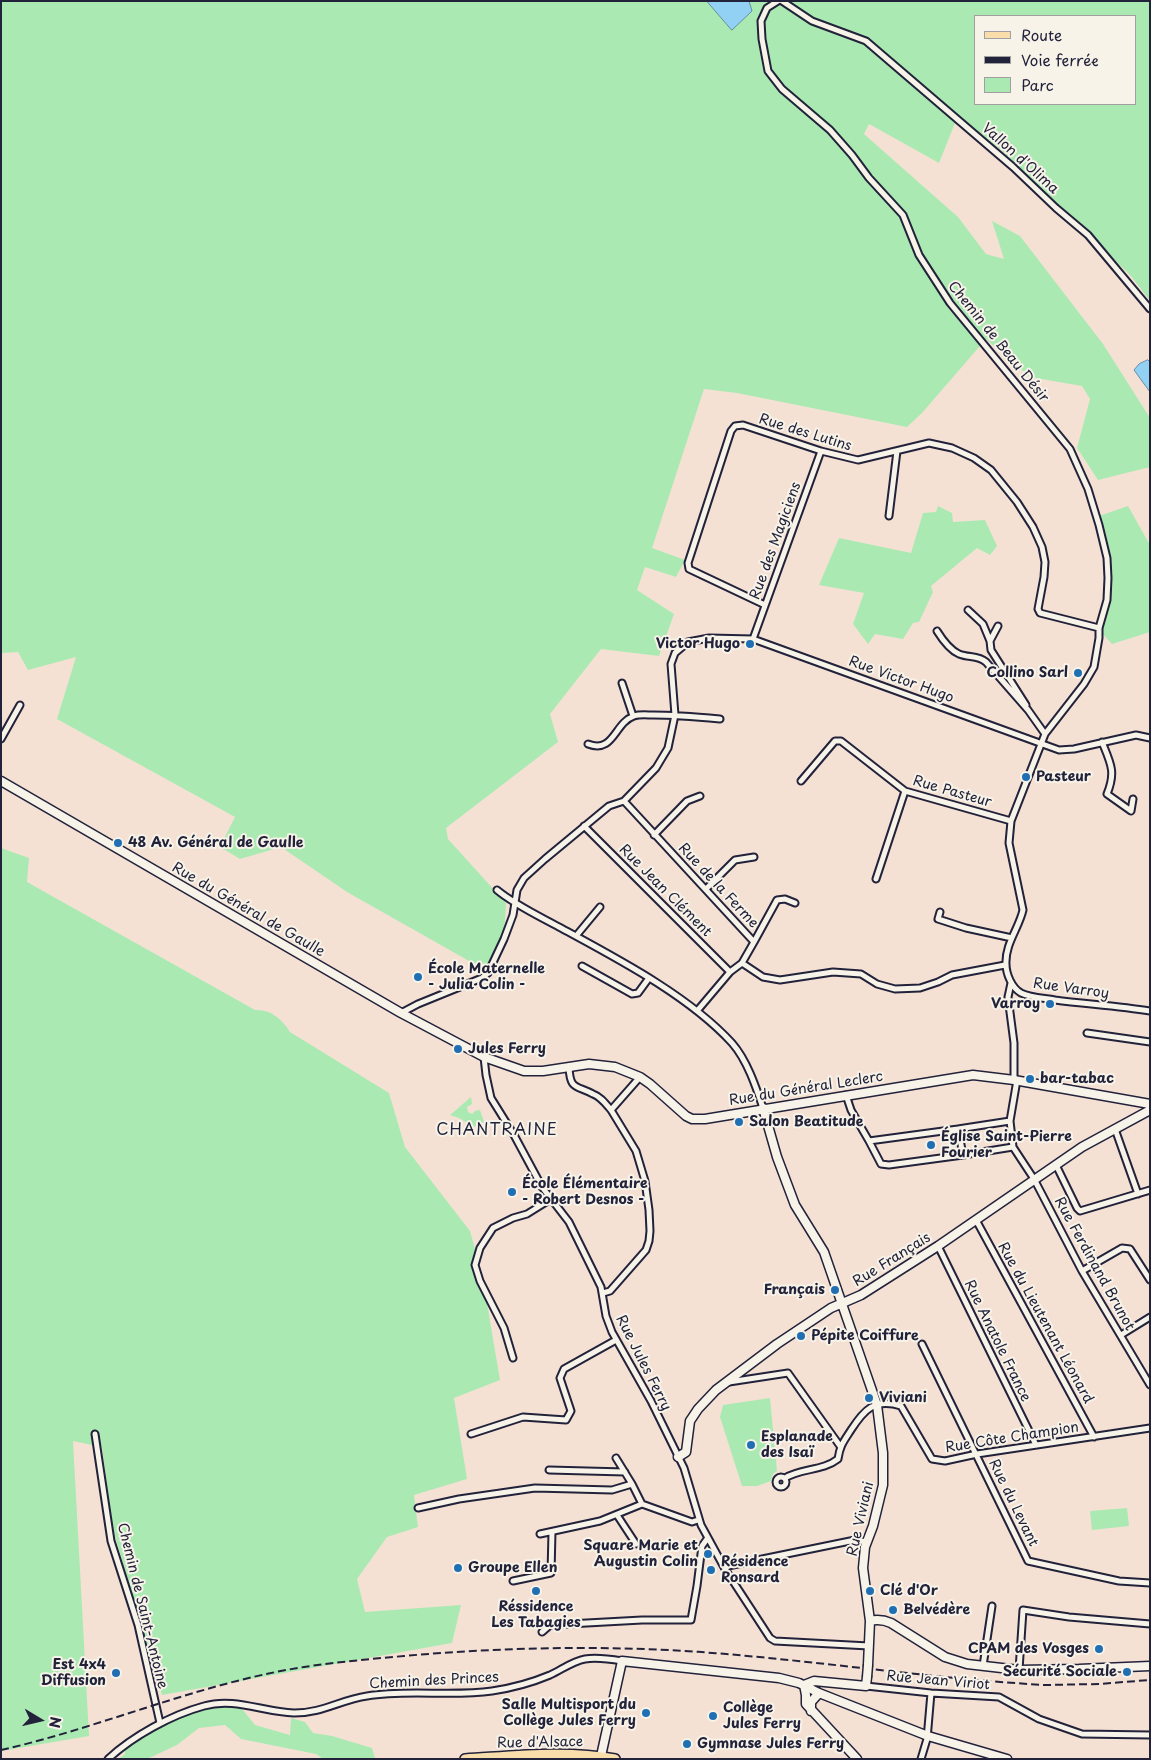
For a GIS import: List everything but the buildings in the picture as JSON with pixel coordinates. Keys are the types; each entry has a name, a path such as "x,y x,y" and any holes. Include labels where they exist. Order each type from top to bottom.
{"main road":[{"name":"Rue d'Alsace","path":"466,1759 548,1754 584,1754 615,1759"}],"street":[{"name":"Chemin de Beau Désir","path":"778,1 767,8 761,21 768,72 782,89 830,130 903,216 919,255 950,303 1070,449 1088,489 1107,558 1107,600 1100,628"},
{"name":"Vallon d'Olima","path":"782,1 812,21 866,40 1013,167 1088,235 1150,308"},
{"name":"Rue des Lutins","path":"764,605 690,569 688,566 731,431 735,426 743,425 858,460 929,443 952,448 966,455 991,470 1017,502 1033,527 1042,547 1045,562 1038,609 1040,613 1100,628"},
{"name":"Rue des Magiciens","path":"753,639 821,450"},
{"path":"890,516 897,451"},
{"path":"968,610 983,624 990,641 991,650 1045,734"},
{"path":"990,641 998,626"},
{"path":"846,1095 851,1110 881,1164 889,1165 1013,1147 1010,1121 1016,1080 1014,1043 1008,997 1011,983 1005,965 1007,952 1021,920 1023,910 1009,843 1011,821 1045,734 1084,684 1094,667 1100,628"},
{"path":"937,631 943,640 958,654 981,658 1028,710"},
{"name":"Rue Victor Hugo","path":"624,801 656,768 667,751 673,729 671,664 675,653 688,642 708,638 753,639 1059,750 1074,749 1136,735 1150,738"},
{"path":"622,684 633,716"},
{"path":"1,739 20,705"},
{"path":"588,744 597,748 604,746 633,716 674,715 720,719"},
{"name":"Rue Pasteur","path":"801,781 835,741 841,741 905,791 1011,821"},
{"path":"1102,742 1113,771 1112,781 1107,794 1132,811 1133,799"},
{"name":"Rue du Général de Gaulle","path":"1,781 401,1013 484,1057"},
{"path":"876,879 905,791"},
{"path":"654,835 687,801 700,796"},
{"path":"401,1013 418,1004 482,978 488,973 504,939 513,915 517,890 524,878 609,806 624,801"},
{"name":"Rue de la Ferme","path":"624,801 754,942 742,963 730,972 696,1011"},
{"name":"Rue Jean Clément","path":"584,826 730,972"},
{"path":"706,889 735,860 754,857"},
{"path":"498,890 649,978 696,1011 733,1044 745,1063 763,1108"},
{"path":"754,942 777,900 795,902"},
{"path":"576,936 600,908"},
{"path":"940,912 938,919 966,928 1012,938"},
{"path":"742,963 763,977 780,980 833,972 858,974 877,984 895,989 920,988 952,975 1005,965"},
{"path":"582,966 632,994 638,992 649,978"},
{"name":"Rue Varroy","path":"1011,983 1019,992 1036,997 1150,1010"},
{"path":"1087,1033 1150,1042"},
{"name":"Rue du Général Leclerc","path":"484,1057 524,1071 589,1064 603,1064 615,1067 640,1077 659,1091 683,1114 692,1119 705,1119 973,1075 1016,1080 1150,1104"},
{"name":"Rue Jules Ferry","path":"484,1057 491,1098 542,1187 569,1222 603,1293 606,1316 616,1340 651,1401 684,1468 698,1520 707,1539 770,1638 775,1641 870,1646"},
{"path":"569,1067 570,1082 573,1086 598,1097 611,1110 636,1151 645,1181 650,1230 646,1250 610,1291 603,1293"},
{"path":"611,1110 640,1077"},
{"name":"Rue Viviani","path":"763,1108 777,1156 795,1205 824,1252 878,1405 883,1453 883,1485 864,1556 863,1568 870,1621 870,1646 866,1686"},
{"name":"Rue Français","path":"678,1457 686,1452 690,1421 712,1393 777,1344 832,1308 861,1295 938,1246 1082,1147 1150,1110"},
{"path":"870,1142 1010,1121"},
{"path":"958,1129 963,1155"},
{"path":"1114,1129 1138,1194"},
{"name":"Rue Ferdinand Brunot","path":"1013,1147 1034,1179 1082,1271 1150,1385"},
{"path":"1056,1165 1080,1211 1150,1190"},
{"path":"513,1358 504,1328 480,1281 475,1265 480,1248 493,1228 513,1218 527,1214 551,1199"},
{"name":"Rue du Lieutenant Léonard","path":"976,1220 1094,1437"},
{"name":"Rue Anatole France","path":"938,1246 1036,1445"},
{"path":"1082,1271 1122,1248 1130,1249 1150,1280"},
{"path":"1121,1335 1150,1317"},
{"path":"470,1434 523,1417 566,1420 570,1411 560,1378 564,1369 616,1340"},
{"name":"Rue du Levant","path":"922,1344 1028,1561 1119,1581 1150,1583"},
{"path":"727,1382 788,1373 840,1446"},
{"name":"Rue Côte Champion","path":"878,1405 894,1404 900,1406 932,1459 945,1461 977,1454 1150,1428"},
{"path":"785,1478 801,1471 833,1463 838,1459 840,1446 864,1411 878,1405"},
{"name":"Chemin de Saint-Antoine","path":"95,1434 111,1541 138,1625 160,1724"},
{"path":"616,1458 642,1504"},
{"path":"549,1470 625,1472"},
{"path":"418,1508 535,1488 612,1490 632,1484"},
{"path":"540,1534 617,1515 642,1504 692,1522 698,1520"},
{"path":"617,1515 636,1544"},
{"path":"513,1581 551,1573 552,1532"},
{"path":"542,1632 550,1625 642,1620 691,1620 698,1586 701,1551 703,1543 707,1539"},
{"path":"725,1569 730,1566 855,1540 867,1542"},
{"path":"701,1551 711,1546"},
{"path":"983,1666 992,1606"},
{"path":"1020,1670 1023,1610 1069,1617 1150,1624"},
{"path":"870,1621 884,1620 891,1623 951,1660 983,1666 1020,1670 1150,1666"},
{"name":"Chemin des Princes","path":"108,1759 160,1724 205,1705 244,1704 285,1712 307,1712 323,1710 343,1702 367,1696 493,1691 532,1682 583,1659 599,1658 622,1661"},
{"path":"601,1758 622,1661 779,1678 804,1685 818,1693 928,1736 1007,1759"},
{"path":"804,1685 814,1681 866,1686"},
{"path":"811,1711 811,1702 818,1693 817,1687 824,1682"},
{"path":"804,1685 806,1704 811,1711 858,1759"},
{"name":"Rue Jean Viriot","path":"866,1686 931,1693 998,1697 1039,1718 1082,1734 1150,1735"},
{"path":"921,1759 928,1736 931,1693"}],"green space":[{"path":"1,1 1150,1 1150,301 1131,276 1000,149 955,123 939,163 869,124 864,134 958,217 986,254 1004,259 992,221 1020,236 1103,344 1150,418 1150,467 1098,480 1077,448 1090,399 1082,386 1030,377 986,339 922,413 907,427 737,393 704,389 652,548 685,560 676,577 645,567 637,590 674,614 659,656 601,649 550,714 558,742 446,828 448,839 506,903 504,936 485,970 347,892 281,847 240,859 220,847 235,817 57,719 76,657 28,670 18,652 1,653"},
{"path":"938,506 952,513 953,522 985,520 997,546 990,555 977,548 931,586 933,592 919,622 913,623 903,639 875,634 868,644 853,624 864,593 819,585 839,538 911,553 923,513 936,512"},
{"path":"1128,506 1150,545 1150,632 1112,644 1101,632 1110,597 1110,557 1099,516"},
{"path":"1,848 29,858 27,882 255,1010 271,1013 280,1019 290,1032 389,1093 405,1147 470,1231 482,1274 500,1380 454,1398 467,1479 414,1495 418,1527 387,1537 357,1579 365,1612 461,1605 452,1643 162,1695 113,1530 102,1447 73,1441 89,1736 1,1751"},
{"path":"471,1097 472,1104 467,1107 468,1112 472,1114 480,1110 484,1122 474,1127 450,1115"},
{"path":"770,1398 777,1471 773,1474 771,1481 757,1486 742,1486 720,1417 723,1405"},
{"path":"1127,1508 1129,1526 1092,1530 1090,1511"},
{"path":"216,1701 224,1701 243,1710 255,1725 290,1735 291,1718 305,1722 313,1733 332,1736 372,1748 375,1758 323,1759 316,1754 241,1739 225,1725 199,1728 177,1745 147,1759 118,1759 125,1754 125,1748 158,1727"}],"water":[{"path":"707,1 749,1 752,11 732,30"},
{"path":"1148,360 1150,362 1150,392 1134,370 1139,364"}],"railway":[{"path":"1,1750 77,1730 227,1683 265,1674 341,1662 470,1651 536,1648 669,1650 763,1657 951,1678 1045,1685 1099,1684 1150,1680"}],"place":[{"name":"Victor Hugo","path":"750,644"},
{"name":"Collino Sarl","path":"1078,673"},
{"name":"Pasteur","path":"1026,777"},
{"name":"48 Av. Général de Gaulle","path":"118,843"},
{"name":"École Maternelle - Julia Colin -","path":"418,977"},
{"name":"Varroy","path":"1050,1004"},
{"name":"Jules Ferry","path":"458,1049"},
{"name":"bar-tabac","path":"1030,1079"},
{"name":"Salon Beatitude","path":"739,1122"},
{"name":"Église Saint-Pierre Fourier","path":"931,1145"},
{"name":"École Élémentaire - Robert Desnos -","path":"512,1192"},
{"name":"Français","path":"835,1290"},
{"name":"Pépite Coiffure","path":"801,1336"},
{"name":"Viviani","path":"869,1398"},
{"name":"Esplanade des Isaï","path":"751,1445"},
{"name":"Square Marie et Augustin Colin","path":"708,1554"},
{"name":"Groupe Ellen","path":"458,1568"},
{"name":"Résidence Ronsard","path":"711,1570"},
{"name":"Réssidence Les Tabagies","path":"536,1591"},
{"name":"Clé d'Or","path":"870,1591"},
{"name":"Belvédère","path":"893,1610"},
{"name":"CPAM des Vosges","path":"1099,1649"},
{"name":"Sécurité Sociale","path":"1127,1672"},
{"name":"Est 4x4 Diffusion","path":"116,1673"},
{"name":"Salle Multisport du Collège Jules Ferry","path":"646,1713"},
{"name":"Collège Jules Ferry","path":"713,1716"},
{"name":"Gymnase Jules Ferry","path":"687,1744"}],"district":[{"name":"CHANTRAINE","path":"497,1131"}]}
